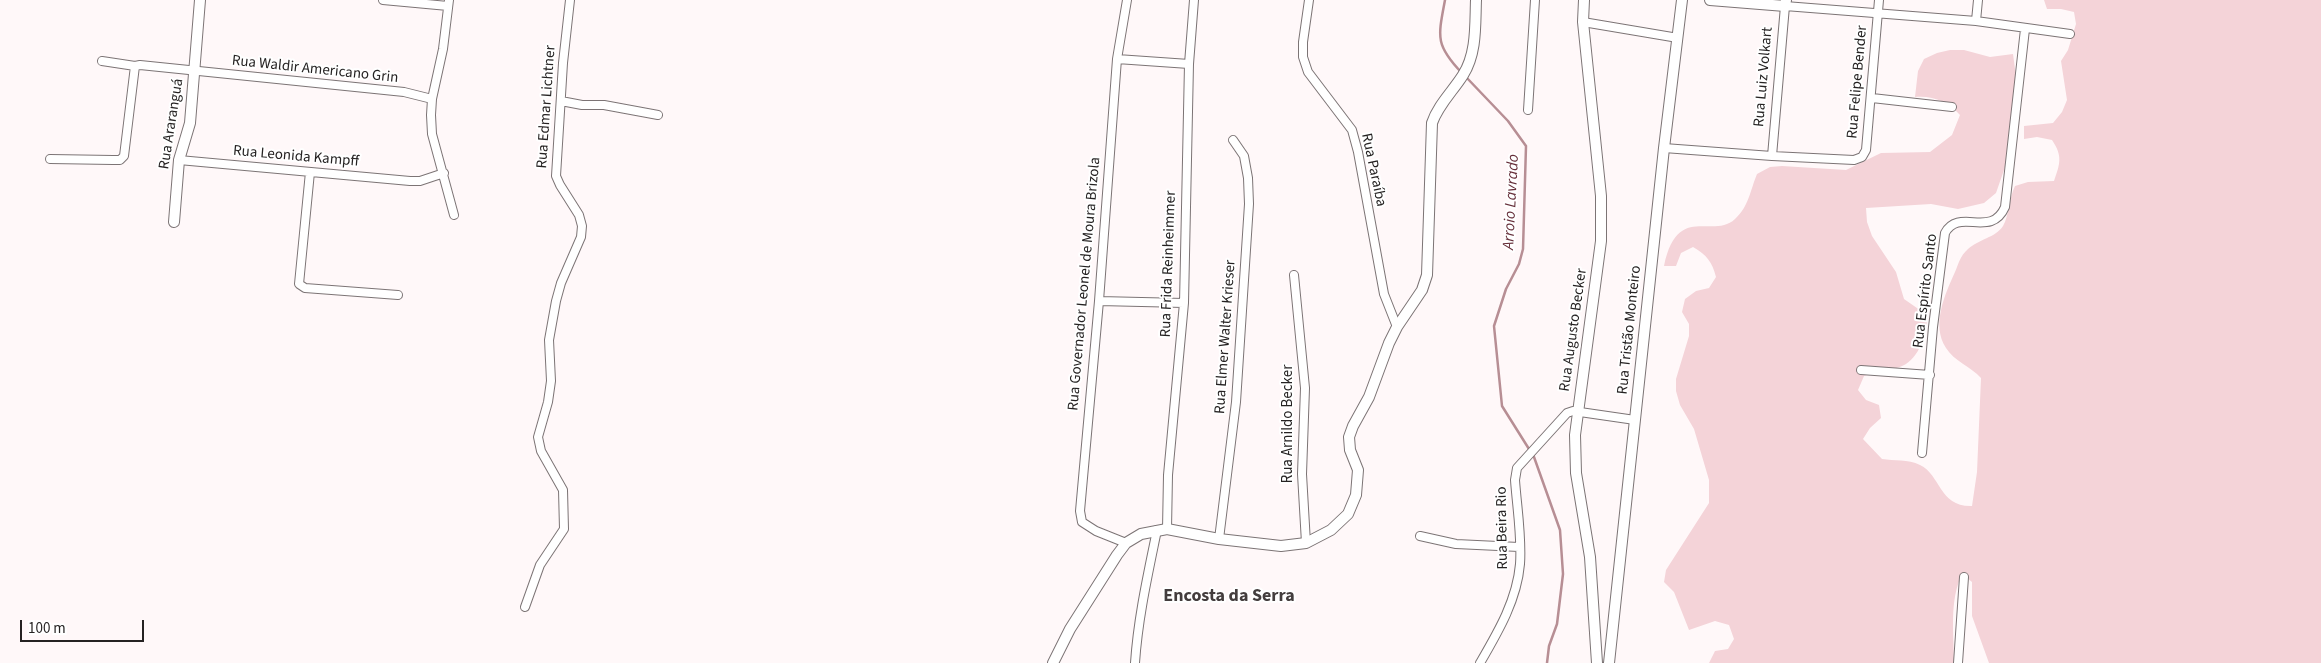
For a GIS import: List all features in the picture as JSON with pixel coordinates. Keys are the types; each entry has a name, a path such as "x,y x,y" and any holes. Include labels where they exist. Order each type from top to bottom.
{"street":[{"name":"Rua Araranguá","path":"174,222 179,160 190,123 200,0"},
{"path":"383,0 449,3 443,49 436,70 432,99 432,134 454,215"},
{"name":"Rua Edmar Lichtner","path":"525,607 540,565 564,529 563,490 541,451 538,437 548,402 551,381 549,340 556,301 582,232 579,215 556,176 570,0"},
{"name":"Rua Governador Leonel de Moura Brizola","path":"1126,543 1096,531 1082,522 1082,492 1099,301 1117,59 1127,0"},
{"name":"Rua Frida Reinheimmer","path":"1135,663 1142,601 1162,530 1184,303 1189,64 1194,0"},
{"name":"Rua Paraíba","path":"1309,0 1303,42 1303,57 1308,72 1352,130 1358,152 1384,294 1396,327"},
{"path":"1053,663 1070,628 1126,543 1141,534 1162,530 1282,546 1306,543 1331,530 1348,514 1356,495 1358,470 1350,450 1349,438 1353,426 1369,397 1396,327 1422,290 1427,275 1432,123 1435,114 1464,73 1475,40 1476,0"},
{"path":"1528,110 1535,0"},
{"name":"Rua Augusto Becker","path":"1584,0 1584,22 1601,196 1601,241 1575,436 1576,473 1590,557 1596,663"},
{"name":"Rua Tristão Monteiro","path":"1609,663 1664,148 1682,0"},
{"path":"1710,0 1785,3 1976,21 2070,34"},
{"name":"Rua Felipe Bender","path":"1772,156 1854,160 1862,157 1866,150 1872,98 1879,0"},
{"path":"1976,21 1978,0"},
{"name":"Rua Luiz Volkart","path":"1772,156 1785,3"},
{"path":"1584,22 1678,38"},
{"name":"Rua Espírito Santo","path":"1922,453 1933,327 1945,233 1949,226 1956,222 1989,223 2001,216 2006,207 2025,29"},
{"path":"1117,59 1189,64"},
{"name":"Rua Waldir Americano Grin","path":"102,60 135,66 404,92 432,99"},
{"path":"50,158 120,160 124,156 135,66"},
{"path":"1872,98 1952,107"},
{"path":"561,101 582,105 604,105 658,115"},
{"name":"Rua Elmer Walter Krieser","path":"1219,539 1236,402 1249,204 1248,178 1244,156 1233,140"},
{"path":"1664,148 1772,156"},
{"name":"Rua Leonida Kampff","path":"179,160 410,181 420,181 444,173"},
{"path":"310,172 300,284 305,288 398,295"},
{"name":"Rua Arnildo Becker","path":"1294,275 1305,388 1302,429 1302,474 1306,543"},
{"path":"1099,301 1184,303"},
{"path":"1861,370 1930,375"},
{"path":"1578,412 1635,420"},
{"name":"Rua Beira Rio","path":"1480,663 1499,630 1515,592 1520,564 1515,480 1517,468 1567,413 1578,412"},
{"path":"1420,536 1456,544 1519,546"},
{"path":"1958,663 1964,577"}],"shaded area":[{"path":"2044,0 2321,0 2321,663 1989,663 1972,616 1972,582 1962,574 1955,595 1954,606 1954,663 1709,663 1715,651 1728,649 1734,639 1729,625 1715,621 1689,630 1674,592 1664,582 1666,570 1709,503 1709,480 1694,429 1680,405 1676,391 1676,379 1689,336 1689,324 1682,312 1685,299 1696,291 1709,288 1716,277 1708,259 1693,247 1681,253 1676,266 1664,266 1670,246 1677,235 1686,229 1696,226 1726,224 1735,219 1746,204 1757,174 1770,167 1846,170 1881,153 1930,152 1952,135 1960,115 1951,106 1940,100 1928,97 1915,97 1918,71 1924,59 1950,50 1964,50 1990,57 2013,54 2017,84 2005,167 1996,193 1984,203 1958,209 1931,204 1866,208 1867,222 1872,236 1896,272 1904,299 1927,315 1922,342 1916,355 1911,360 1897,368 1864,376 1858,390 1866,400 1879,405 1881,418 1870,428 1863,439 1882,459 1906,461 1920,465 1927,470 1953,501 1961,505 1972,506 1977,472 1981,378 1953,357 1946,348 1940,330 1941,310 1961,257 1972,246 1996,233 2003,226 2015,186 2028,182 2054,181 2056,175 2059,156 2052,140 2037,137 2024,139 2024,126 2053,123 2062,112 2067,100 2061,61 2068,50 2076,24 2074,12 2061,9 2047,9"}],"waterway":[{"path":"1445,0 1440,32 1441,40 1447,55 1462,73"},
{"name":"Arroio Lavrado","path":"1466,77 1508,121 1526,146 1523,249 1519,264 1506,289 1494,326 1502,406 1534,457 1560,530 1563,574 1557,624 1549,646 1547,663"}],"district":[{"name":"Encosta da Serra","path":"1229,597"}]}
